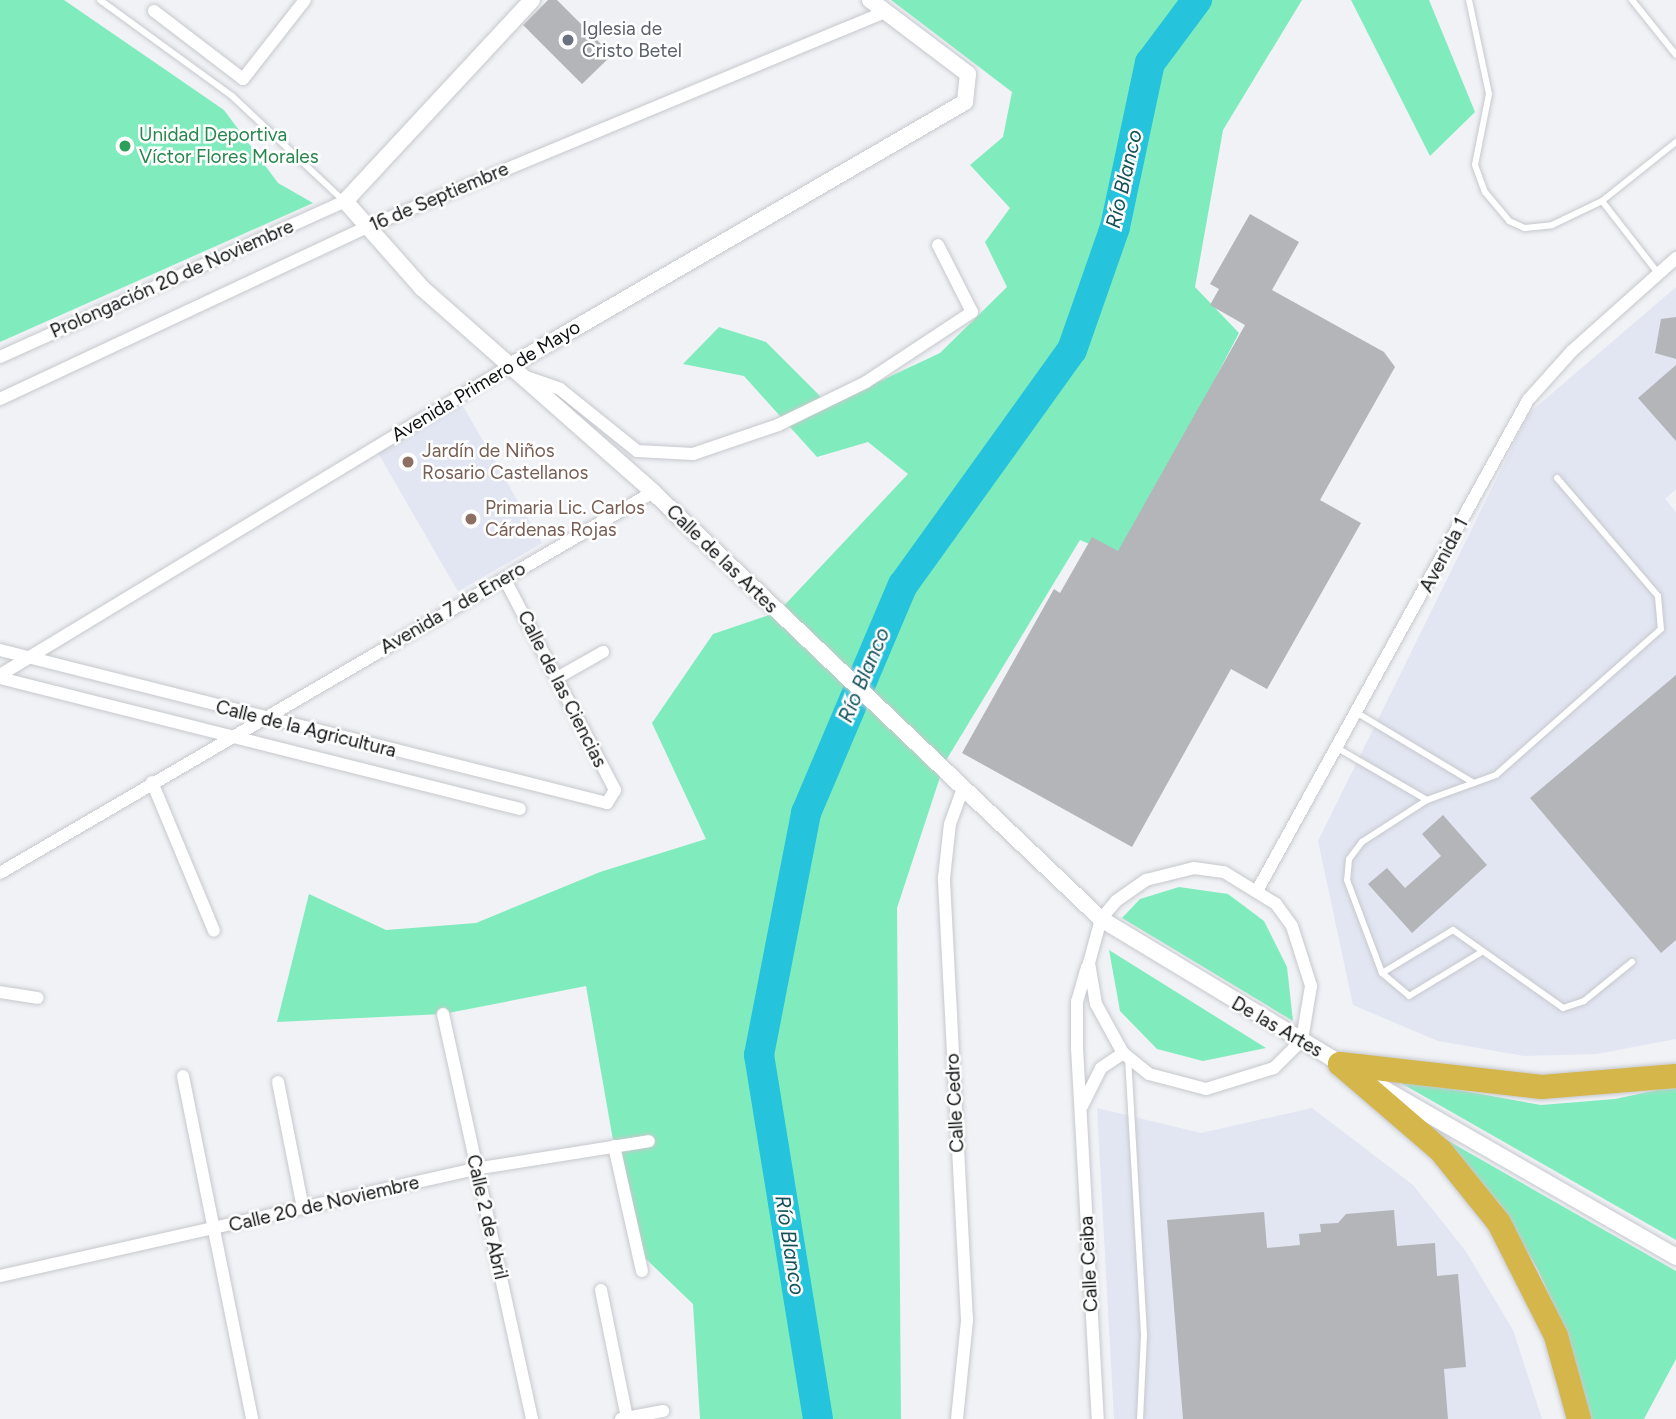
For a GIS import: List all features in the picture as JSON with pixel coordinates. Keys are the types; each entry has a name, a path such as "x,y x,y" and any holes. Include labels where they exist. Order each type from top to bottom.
{"highway":[{"path":"1340,1064 1542,1087 1676,1076"},
{"path":"1340,1064 1441,1151 1499,1223 1556,1336 1579,1419"}],"street":[{"path":"153,11 243,79 304,0"},
{"path":"345,201 532,0"},
{"path":"870,0 885,12"},
{"name":"Avenida Primero de Mayo","path":"4,672 25,656 516,371 965,102 970,90 968,74 885,12"},
{"name":"16 de Septiembre","path":"0,399 365,228 885,12"},
{"name":"Calle de las Artes","path":"345,201 365,228 516,371 653,492 917,744"},
{"name":"Prolongación 20 de Noviembre","path":"0,357 345,201"},
{"path":"516,371 560,388 636,452 693,454 778,425 866,382 972,312 938,246"},
{"name":"Avenida 1","path":"1258,889 1359,714 1528,400 1676,258"},
{"name":"Avenida 7 de Enero","path":"236,734 653,492"},
{"name":"Calle de las Ciencias","path":"504,578 615,790 612,800"},
{"name":"Calle de la Agricultura","path":"0,650 258,721 601,803 612,800"},
{"path":"557,678 603,652"},
{"name":"Calle de la Agricultura","path":"4,672 520,809"},
{"path":"0,873 236,734"},
{"name":"De las Artes","path":"917,744 1101,919 1340,1064 1676,1257"},
{"path":"152,782 214,931"},
{"name":"Calle Cedro","path":"957,1419 967,1320 944,878 950,824 963,788"},
{"path":"1088,963 1096,1004 1126,1055 1176,1085 1206,1089 1274,1068 1301,1040 1310,1012 1306,959 1293,926 1258,889 1224,872 1168,872 1146,880 1101,919"},
{"name":"Calle Ceiba","path":"1098,1419 1080,1110 1077,1001 1101,919"},
{"path":"0,992 38,998"},
{"name":"Calle 2 de Abril","path":"443,1014 532,1419"},
{"name":"Calle Ceiba","path":"1080,1110 1092,1080 1126,1055"},
{"path":"183,1076 210,1229 252,1419"},
{"path":"278,1083 303,1208"},
{"name":"Calle 20 de Noviembre","path":"0,1276 475,1169 649,1141"},
{"path":"614,1146 642,1271"},
{"path":"601,1290 624,1418 663,1411"}],"lane":[{"path":"100,0 233,96 345,201"},
{"path":"1469,0 1489,94 1475,165 1496,209 1509,221 1538,228 1602,201 1676,142"},
{"path":"1632,0 1676,55"},
{"path":"1602,201 1658,273"},
{"path":"1480,953 1409,996 1382,973 1347,867 1362,842 1427,800 1496,775 1661,629 1658,596 1557,478"},
{"path":"1359,714 1474,783"},
{"path":"1339,750 1427,800"},
{"path":"1382,973 1446,930 1459,933 1480,953 1563,1008 1584,1001 1632,962"},
{"path":"1126,1055 1144,1335 1140,1419"}],"shaded area":[{"path":"1676,287 1676,489 1665,499 1676,512 1676,1039 1597,1054 1524,1056 1438,1041 1353,1005 1318,841 1529,413"},
{"name":"Primaria Lic. Carlos Cárdenas Rojas","path":"460,401 542,543 458,592 376,450"},
{"path":"1097,1108 1201,1133 1312,1108 1413,1185 1465,1250 1513,1330 1542,1419 1114,1419"}],"green space":[{"name":"Unidad Deportiva Víctor Flores Morales","path":"0,0 64,0 224,110 278,183 313,203 0,342"},
{"path":"891,0 1302,0 1223,130 1195,287 1239,333 1121,558 1080,540 945,762 897,908 901,1419 700,1419 693,1304 645,1258 614,1146 586,986 443,1014 277,1022 309,894 386,930 476,923 600,872 706,839 652,723 713,634 778,612 908,474 868,442 817,457 744,376 683,364 719,327 766,342 829,405 940,353 1007,287 985,242 1010,208 970,165 1003,137 1012,92"},
{"path":"1351,0 1429,0 1475,112 1430,156"},
{"path":"1179,887 1228,894 1264,921 1287,967 1293,1021 1122,918 1140,899"},
{"path":"1109,950 1266,1048 1203,1061 1157,1049 1120,1011"},
{"path":"1392,1078 1541,1105 1615,1099 1676,1086 1676,1240"},
{"path":"1445,1139 1676,1271 1676,1359 1644,1419 1588,1419 1560,1318 1538,1270 1500,1204"}],"building":[{"name":"Iglesia de Cristo Betel","path":"548,0 557,0 612,55 582,84 523,25"},
{"path":"1250,214 1299,242 1272,290 1384,352 1395,367 1320,500 1361,523 1267,689 1231,669 1132,847 962,753 1054,589 1060,593 1092,537 1118,551 1245,325 1210,305 1219,289 1210,284"},
{"path":"1676,317 1676,359 1655,353 1661,319"},
{"path":"1676,365 1676,441 1638,398"},
{"path":"1676,675 1676,940 1661,953 1530,798"},
{"path":"1443,815 1487,865 1412,933 1368,884 1387,868 1405,888 1441,856 1422,834"},
{"path":"1394,1210 1397,1246 1435,1243 1437,1276 1458,1274 1466,1367 1444,1369 1448,1419 1183,1419 1167,1220 1264,1212 1267,1248 1300,1245 1299,1234 1321,1232 1320,1224 1338,1223 1346,1214"}],"waterway":[{"name":"Río Blanco","path":"818,1419 759,1055 806,813 903,585 1072,350 1115,227 1150,63 1197,0"}],"place":[{"name":"Iglesia de Cristo Betel","path":"568,40"},
{"name":"Unidad Deportiva Víctor Flores Morales","path":"125,146"},
{"name":"Jardín de Niños Rosario Castellanos","path":"408,462"},
{"name":"Primaria Lic. Carlos Cárdenas Rojas","path":"471,519"}]}
